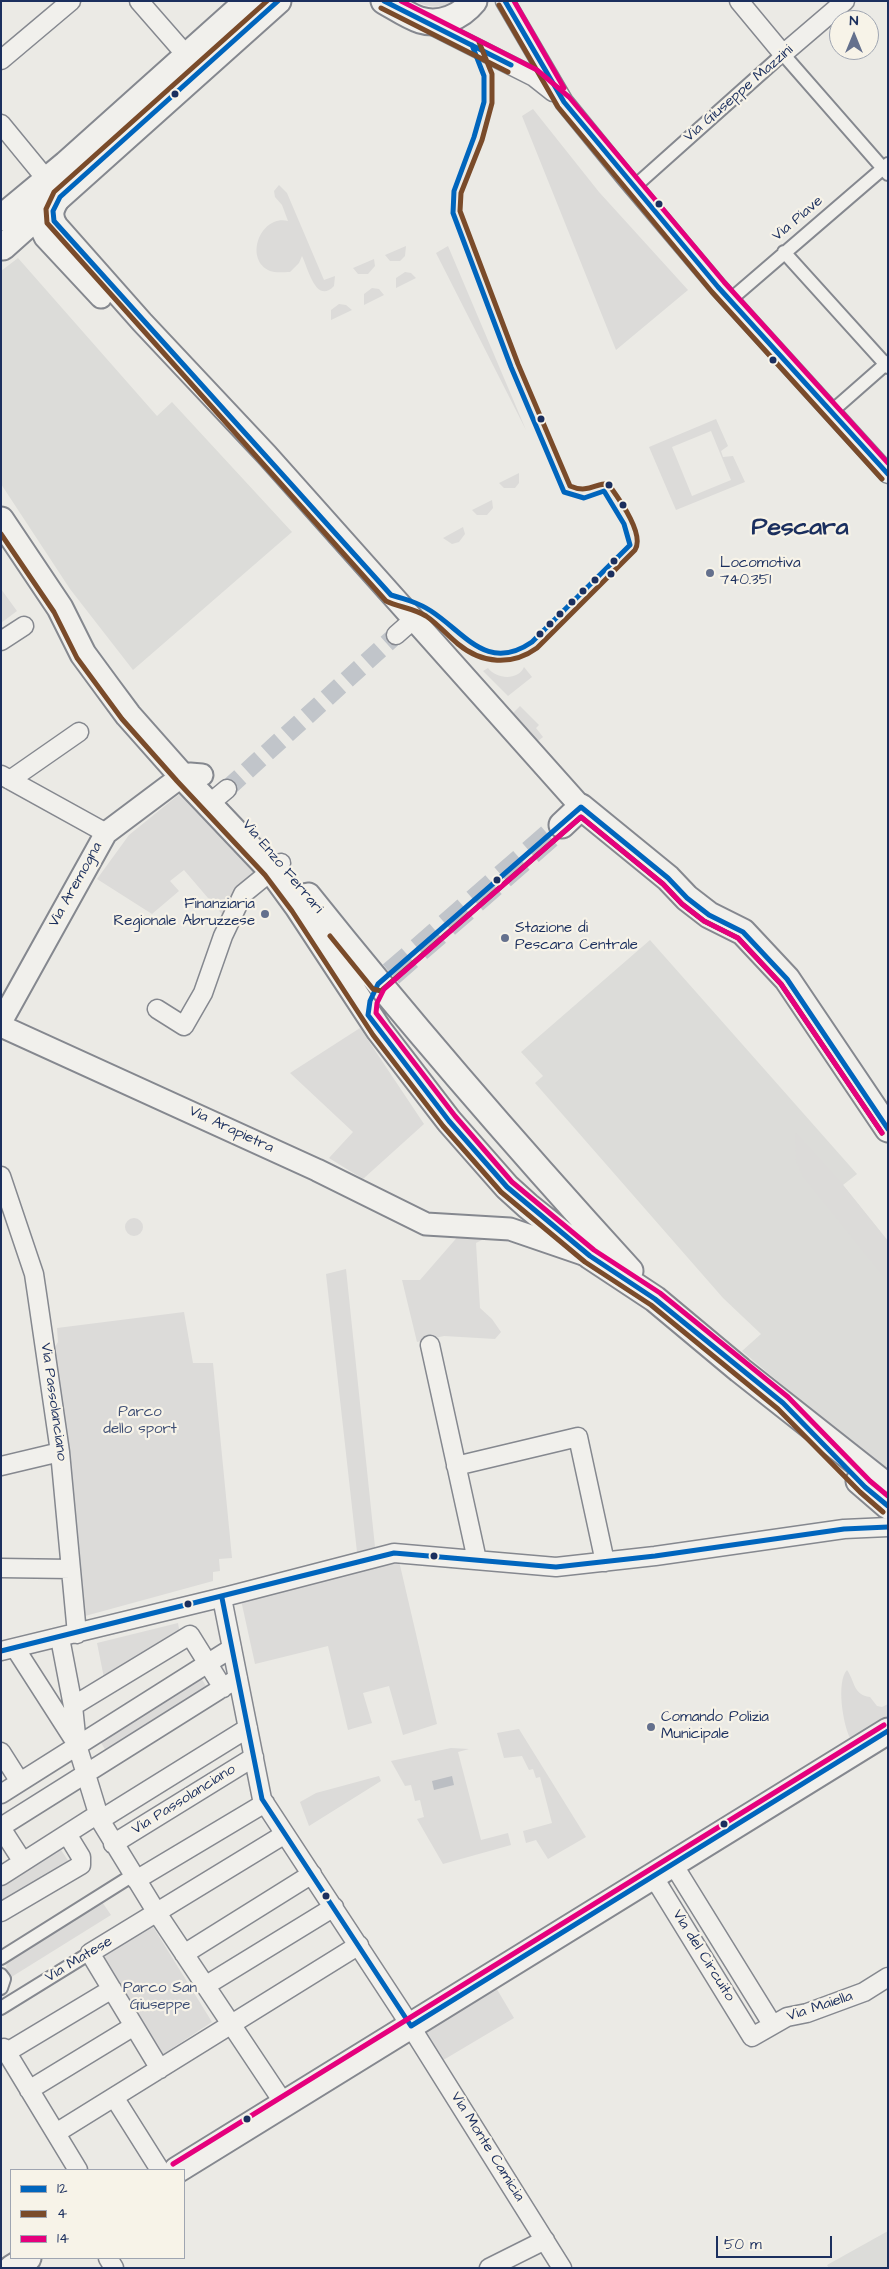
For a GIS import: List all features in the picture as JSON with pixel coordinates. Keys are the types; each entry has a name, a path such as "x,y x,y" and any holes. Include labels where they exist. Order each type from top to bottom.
{"main road":[{"path":"21,231 54,188 189,67 248,1"},
{"path":"21,231 88,144 278,1"},
{"path":"384,1 420,20 444,20 454,17 467,9 474,1"},
{"name":"Via Enzo Ferrari","path":"1,520 60,608 83,632 192,775 219,796 276,866 385,979 547,1179 655,1299"},
{"path":"562,825 581,807 668,878 687,898 709,915 743,932 788,979 888,1129"},
{"name":"Via Enzo Ferrari","path":"276,866 298,907 368,1014 449,1121 507,1187 590,1256 655,1299 740,1370 888,1487"},
{"path":"368,1014 370,1001 385,979"},
{"path":"528,1206 545,1192 547,1179"},
{"path":"552,1224 548,1213 552,1204 561,1202 571,1207"},
{"name":"Via Enzo Ferrari","path":"782,1402 865,1487 888,1506"},
{"path":"179,2169 888,1731"},
{"path":"12,2268 26,2259"}],"street":[{"path":"1,60 71,1"},
{"path":"139,1 189,67"},
{"path":"505,1 564,102 730,300 888,474"},
{"path":"739,1 886,169"},
{"name":"Via Giuseppe Mazzini","path":"634,187 845,1"},
{"path":"420,20 534,77 564,102"},
{"path":"1,124 54,188 52,211 55,224 178,361 243,429 581,807"},
{"path":"88,144 81,156 41,192 21,231 121,319 178,361"},
{"name":"Via Piave","path":"730,300 784,252 886,169"},
{"path":"784,252 887,364 832,412"},
{"path":"396,635 413,620"},
{"path":"1,642 24,626"},
{"path":"79,732 6,778 106,833"},
{"name":"Via Aremogna","path":"1,1024 106,833 192,775"},
{"path":"157,1009 184,1026 203,993 223,936 243,894 276,866"},
{"name":"Via Arapietra","path":"1,1024 308,1166 426,1224 510,1229 590,1256"},
{"name":"Via Passolanciano","path":"1,1176 34,1274 60,1452 71,1569 68,1636 73,1706 77,1745 85,1774 99,1817 114,1844 157,1913 285,2105"},
{"name":"Via Arapietra","path":"463,1225 507,1216 528,1206"},
{"path":"430,1345 477,1560"},
{"path":"456,1466 578,1437 605,1562"},
{"path":"1,1466 60,1452"},
{"path":"8,1650 222,1598 394,1553 556,1567 844,1529 888,1527"},
{"path":"1,1568 71,1569"},
{"name":"Via Monte Camicia","path":"222,1598 262,1798 411,2026 562,2268"},
{"path":"73,1706 190,1635 223,1688"},
{"path":"1,1794 232,1648"},
{"name":"Via Passolanciano","path":"8,1650 77,1745"},
{"path":"23,1862 1,1827 238,1678"},
{"name":"Via Passolanciano","path":"99,1817 248,1728"},
{"path":"1,1752 20,1782"},
{"name":"Via Passolanciano","path":"114,1844 254,1756"},
{"path":"1,1958 135,1877 265,1803"},
{"path":"1,1876 67,1834 99,1817"},
{"path":"1,1912 81,1865 81,1857 67,1834"},
{"path":"157,1913 285,1834"},
{"name":"Via del Circuito","path":"663,1870 772,2024"},
{"name":"Via del Circuito","path":"663,1870 752,2037"},
{"path":"184,1954 312,1874"},
{"path":"205,1986 334,1907"},
{"name":"Via Matese","path":"1,2008 157,1913"},
{"path":"56,2133 359,1945"},
{"path":"90,1953 160,2069"},
{"path":"1,1975 4,1979 1,1988"},
{"name":"Via Maiella","path":"752,2037 786,2017 808,2013 864,1992 888,1977"},
{"path":"77,2169 3,2048 112,1988"},
{"path":"29,2090 134,2026"},
{"path":"114,2097 159,2169"},
{"path":"489,2268 545,2240"}],"shaded area":[{"path":"18,258 157,416 172,402 292,532 133,670 70,589 1,484 1,271"},
{"path":"650,940 857,1174 843,1185 888,1241 888,1474 742,1351 761,1334 723,1298 535,1083 543,1076 521,1052"},
{"path":"452,1776 454,1785 434,1790 432,1781"},
{"path":"888,2231 888,2268 829,2268 827,2265"}],"green space":[{"path":"415,1 457,1 452,4 436,7"},
{"path":"533,109 599,192 688,290 616,350 522,116"},
{"path":"279,185 287,193 324,280 335,276 334,286 328,291 322,291 314,283 302,256 299,263 290,272 270,271 262,265 258,257 257,248 263,231 270,224 278,221 288,221 282,205 275,197 274,191"},
{"path":"406,246 405,256 400,261 390,261 385,255"},
{"path":"448,246 526,430 436,253"},
{"path":"374,259 375,266 368,274 358,274 353,268"},
{"path":"405,272 411,273 416,278 396,288 396,278"},
{"path":"372,288 379,289 384,295 364,305 364,294"},
{"path":"339,304 346,305 352,310 331,320 331,310"},
{"path":"716,419 728,446 721,451 723,457 733,456 745,482 676,510 649,447","holes":["711,431 731,480 692,496 672,447"]},
{"path":"519,473 519,483 515,488 504,488 499,483"},
{"path":"492,500 493,508 487,515 477,515 472,510"},
{"path":"463,527 465,534 459,542 452,544 443,538"},
{"path":"1,589 17,611 1,623"},
{"path":"524,667 532,677 508,696 483,671 488,668 496,674 507,677 517,675"},
{"path":"520,706 539,725 536,728 543,737 537,742 513,713"},
{"path":"182,792 260,873 226,919 184,870 170,881 179,891 152,914 97,879 129,835"},
{"path":"360,1028 424,1124 363,1179 329,1158 353,1132 290,1073"},
{"path":"795,1132 843,1185 888,1241 888,1282 802,1175 796,1161"},
{"path":"134,1218 140,1221 143,1227 140,1233 134,1236 128,1233 125,1227 128,1221"},
{"path":"460,1234 479,1236 484,1239 476,1243 480,1308 492,1319 501,1332 495,1339 444,1336 417,1342 402,1280 420,1280"},
{"path":"346,1269 375,1547 357,1552 326,1274"},
{"name":"Parco dello sport","path":"184,1312 193,1363 213,1363 232,1558 219,1559 220,1571 213,1572 213,1581 85,1616 53,1350 58,1342 57,1328"},
{"path":"399,1561 437,1724 403,1735 389,1686 363,1693 372,1723 348,1730 328,1646 255,1664 241,1600"},
{"path":"178,1623 180,1634 104,1678 97,1643"},
{"path":"847,1670 860,1693 870,1697 877,1706 882,1707 888,1704 888,1718 850,1738 843,1713 841,1693"},
{"path":"201,1678 210,1692 109,1756 100,1741"},
{"path":"519,1729 586,1837 548,1859 536,1840 526,1843 523,1831 552,1823 540,1777 536,1778 533,1769 529,1770 522,1756 504,1758 497,1733"},
{"path":"451,1748 469,1749 458,1752 481,1840 508,1833 511,1845 443,1864 417,1819 424,1817 420,1800 415,1801 411,1785 405,1786 391,1761"},
{"path":"379,1776 381,1781 309,1826 300,1802 316,1793"},
{"path":"59,1847 71,1865 1,1908 1,1883"},
{"path":"100,1899 111,1915 5,1981 7,1957"},
{"name":"Parco San Giuseppe","path":"152,1925 212,2022 159,2057 98,1957"},
{"path":"495,1986 514,2018 440,2062 420,2030"}],"tunnel":[{"path":"227,789 396,635"},
{"path":"391,974 562,825"}],"transit line":[{"name":"4","path":"267,1 54,192 46,209 47,223 386,601 426,616 458,644 477,656 487,659 507,660 517,658 537,648 635,550 637,535 630,517 609,485 601,484 583,489 570,486 518,364 460,211 461,193 482,140 492,103 492,74 479,42"},
{"name":"12","path":"278,1 60,197 53,211 54,221 391,595 426,608 477,646 489,652 502,653 516,650 532,642 630,545 624,524 604,491 584,498 564,492 511,367 453,213 454,191 474,137 484,102 484,76 472,45"},
{"name":"12","path":"384,1 511,65"},
{"name":"14","path":"401,1 537,70 569,97 724,282 888,463"},
{"name":"12","path":"505,1 564,102 718,287 888,474"},
{"name":"14","path":"514,1 564,88"},
{"name":"4","path":"499,5 558,107 712,292 882,479"},
{"name":"4","path":"381,8 508,72"},
{"name":"4","path":"1,534 54,612 77,658 122,719 265,875 292,911 373,1035 443,1126 501,1192 585,1262 651,1305 778,1409 860,1492 883,1512"},
{"name":"12","path":"888,1129 787,979 743,932 709,915 687,898 668,878 581,807 378,984 370,1001 368,1015 449,1121 507,1187 590,1256 655,1299 783,1403 865,1487 888,1506"},
{"name":"4","path":"330,936 373,989 381,991 581,817 663,884 682,904 704,921 738,938 781,984 882,1133"},
{"name":"14","path":"882,1133 781,984 738,938 704,921 682,904 663,884 581,817 384,989 377,1003 376,1013 455,1116 512,1182 594,1250 660,1293 788,1397 870,1481 888,1496"},
{"name":"12","path":"1,1651 394,1553 556,1567 655,1556 844,1529 888,1527"},
{"name":"12","path":"222,1598 262,1799 411,2026 888,1731"},
{"name":"14","path":"173,2164 884,1725"}],"place":[{"name":"Locomotiva 740.351","path":"710,573"},
{"name":"Finanziaria Regionale Abruzzese","path":"265,914"},
{"name":"Stazione di Pescara Centrale","path":"505,938"},
{"name":"Comando Polizia Municipale","path":"651,1727"}],"district":[{"name":"Pescara","path":"800,529"}]}
